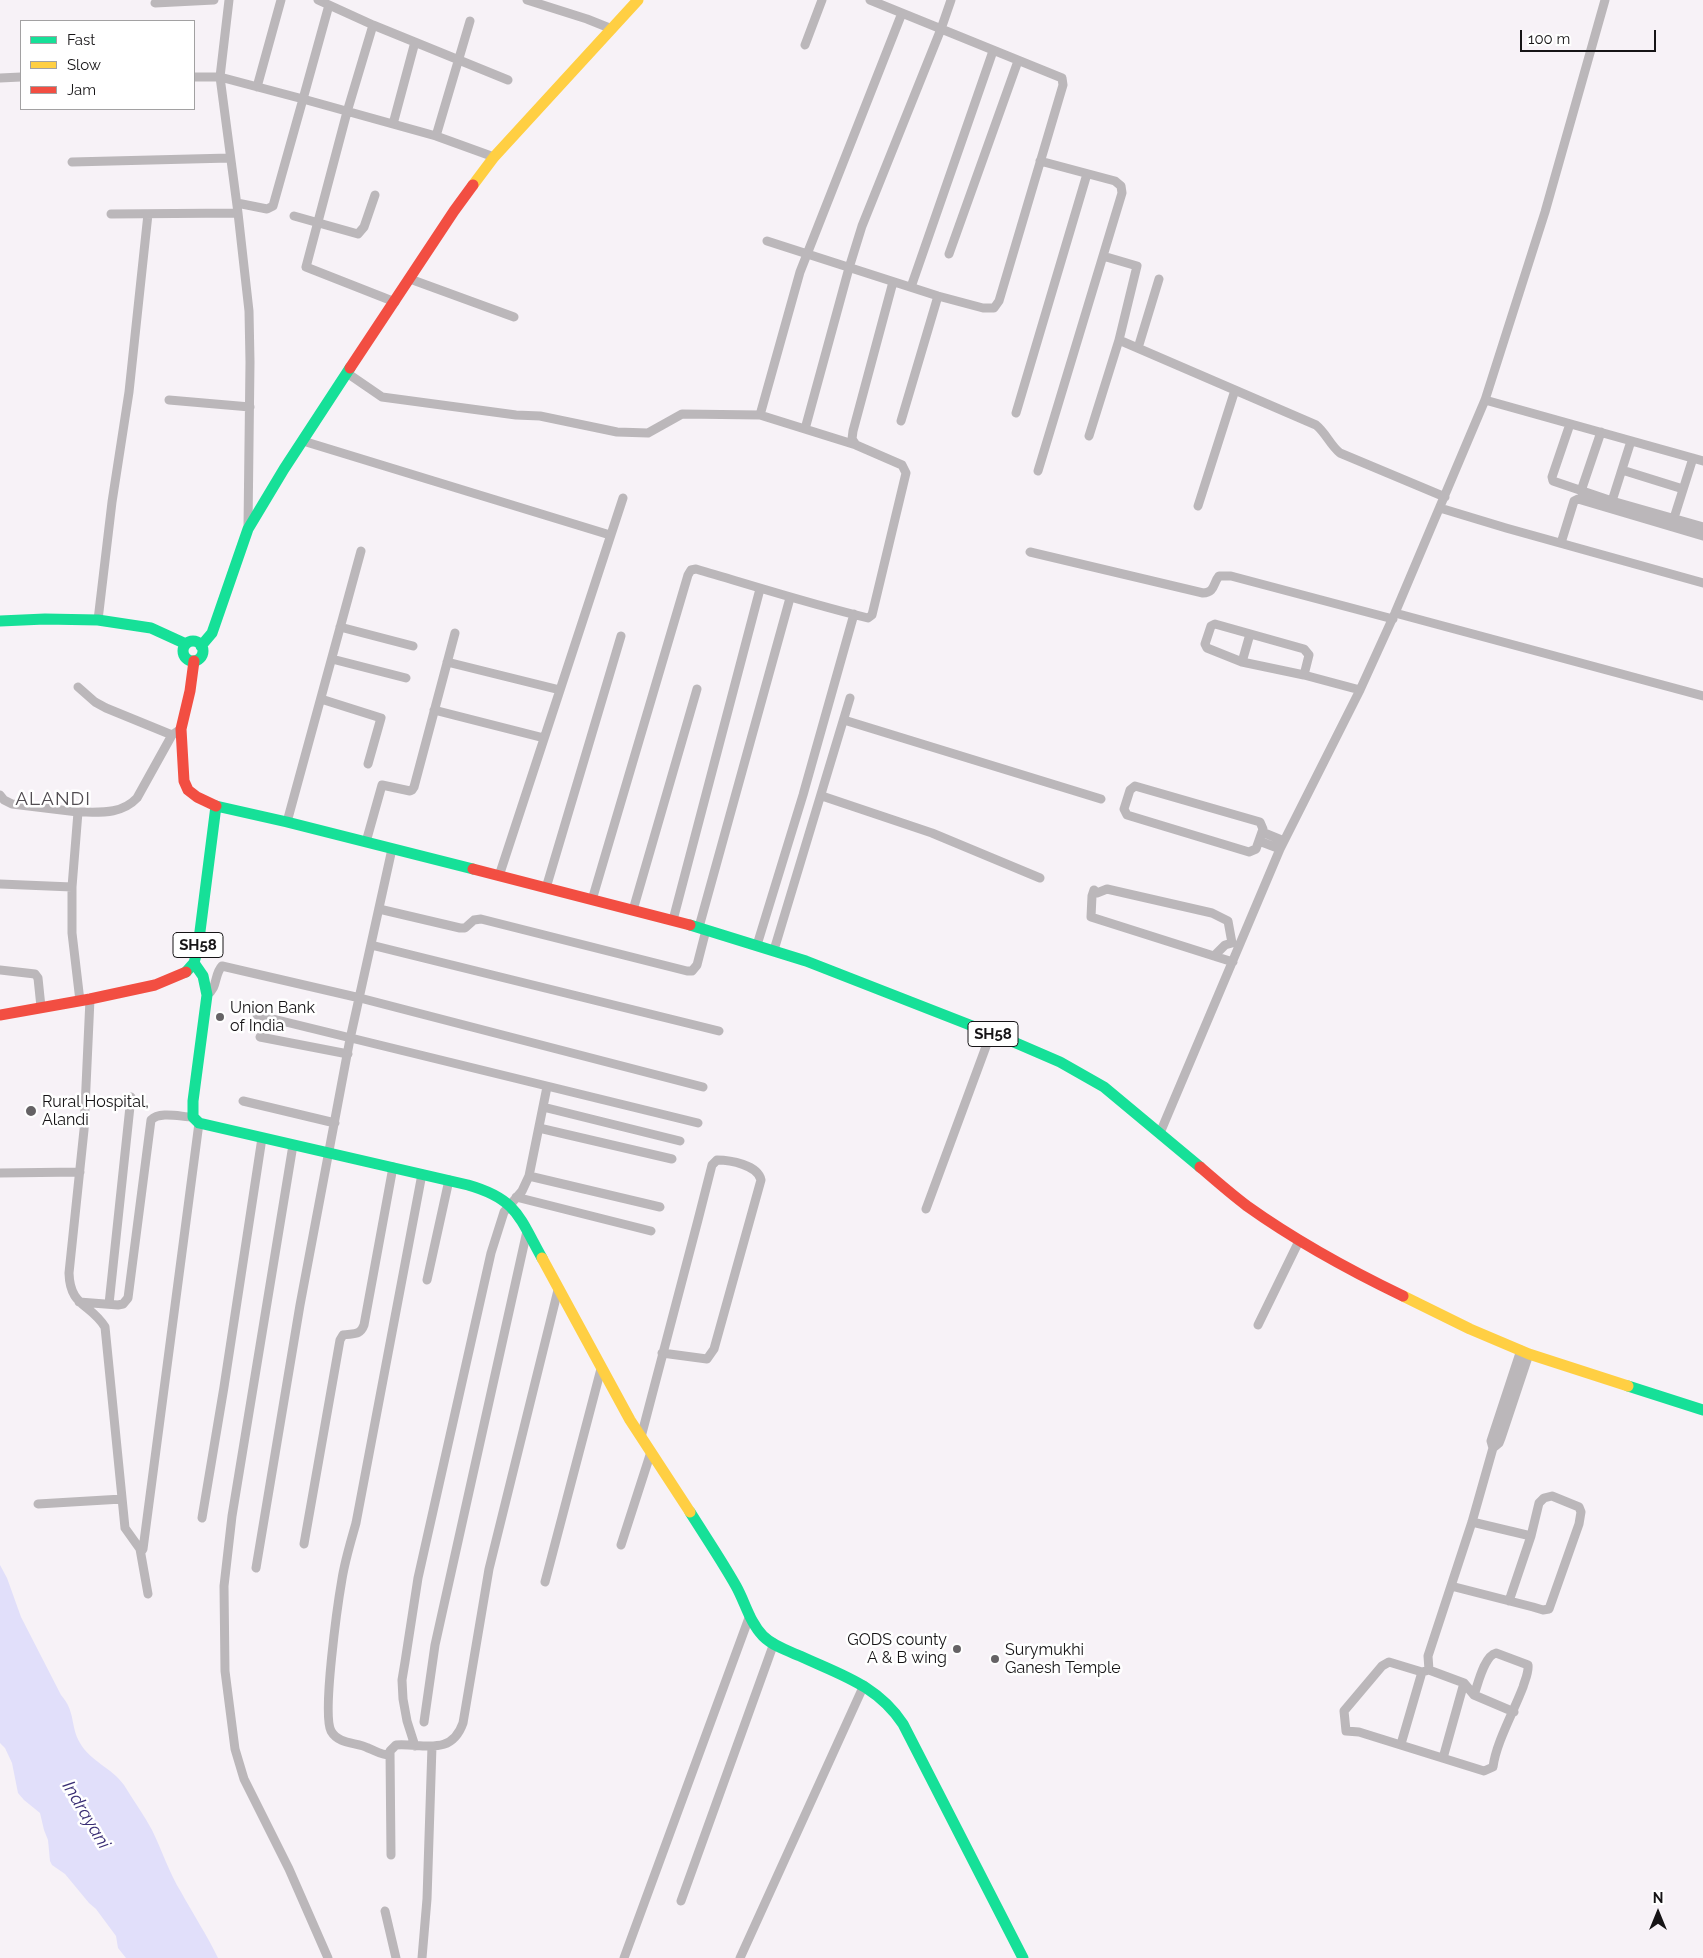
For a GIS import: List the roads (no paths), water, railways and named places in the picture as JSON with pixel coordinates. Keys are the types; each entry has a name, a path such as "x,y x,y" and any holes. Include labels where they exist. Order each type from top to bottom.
{"main road":[{"path":"216,806 197,797 188,790 184,781 177,732 190,690 194,662 202,656 202,646 212,632 248,530 303,440 468,190 494,157 638,0"},
{"path":"0,621 45,619 98,620 151,628 186,644"},
{"path":"194,662 188,660 183,655 183,648 186,644 194,641 202,646"},
{"name":"SH58","path":"0,1015 85,1000 164,982 185,972 194,963 198,947 216,806 286,822 673,920 757,944 991,1033 1060,1062 1104,1087 1246,1205 1299,1241 1353,1272 1416,1304 1525,1352 1703,1410"},
{"path":"194,963 203,976 206,995 193,1101 196,1120 262,1138 449,1180 513,1200 527,1231 601,1369 641,1437 713,1548 736,1586 750,1616 764,1637 864,1685 893,1709 903,1724 1023,1958"}],"street":[{"path":"156,4 214,0"},
{"path":"229,0 220,77 249,311 248,530"},
{"path":"257,86 281,0"},
{"path":"318,0 508,80"},
{"path":"527,0 588,19 612,29"},
{"path":"805,45 822,0"},
{"path":"767,241 938,296 983,308 994,308 999,301 1062,85 1062,78 870,0"},
{"path":"805,429 862,226 951,0"},
{"path":"1160,1133 1282,845 1360,690 1394,616 1485,400 1545,212 1605,0"},
{"path":"237,203 267,209 273,206 329,5"},
{"path":"760,415 788,312 807,255 902,13"},
{"path":"436,136 470,21"},
{"path":"373,24 347,112 306,267 395,302"},
{"path":"393,124 415,42"},
{"path":"911,287 993,51"},
{"path":"949,254 1018,60"},
{"path":"195,77 220,77 257,86 436,136 494,157"},
{"path":"0,78 20,78"},
{"path":"72,162 230,158"},
{"path":"1038,471 1122,193 1121,186 1115,181 1040,161"},
{"path":"1016,413 1087,174"},
{"path":"294,216 358,234 364,227 375,195"},
{"path":"111,214 238,213"},
{"path":"98,620 112,502 129,392 148,214"},
{"path":"1089,436 1119,340 1137,266 1103,256"},
{"path":"410,279 514,317"},
{"path":"1138,348 1159,280"},
{"path":"856,445 852,439 853,431 893,282"},
{"path":"901,421 938,296"},
{"path":"1119,340 1316,425 1324,431 1333,447 1340,453 1445,497"},
{"path":"347,373 382,397 516,415 540,416 617,432 648,434 682,414 760,415 856,445 902,465 906,473 872,615 868,618 790,598 696,569 691,570 592,900"},
{"path":"1198,506 1235,390"},
{"path":"169,400 250,407"},
{"path":"1485,400 1703,461"},
{"path":"1570,424 1552,477 1555,483 1703,527"},
{"path":"1581,491 1601,432"},
{"path":"303,440 610,535"},
{"path":"1612,501 1631,441"},
{"path":"1674,518 1693,458"},
{"path":"1622,470 1683,489"},
{"path":"499,876 623,498"},
{"path":"1561,544 1574,501 1578,499 1703,536"},
{"path":"1440,508 1703,584"},
{"path":"286,822 361,551"},
{"path":"1030,552 1203,593 1208,593 1212,590 1219,576 1231,576 1703,696"},
{"path":"673,920 760,589"},
{"path":"379,909 460,928 465,928 474,920 481,919 692,971 697,965 703,929 790,598"},
{"path":"757,944 804,795 854,614"},
{"path":"1304,675 1309,655 1308,651 1212,625 1205,644 1207,648 1242,662 1304,675 1360,690"},
{"path":"340,627 413,646"},
{"path":"366,842 382,785 410,791 414,787 454,632"},
{"path":"1242,662 1250,634"},
{"path":"546,888 621,636"},
{"path":"332,659 406,678"},
{"path":"447,662 560,690"},
{"path":"0,795 4,800 12,804 78,812 116,811 132,804 177,732 106,708 95,702 78,688"},
{"path":"633,910 697,689"},
{"path":"774,950 850,698"},
{"path":"321,699 381,718 368,764"},
{"path":"434,710 544,738"},
{"path":"844,720 1101,799"},
{"path":"1132,787 1141,787 1256,820 1262,824 1261,837 1256,849 1249,852 1127,815 1124,809 1132,787"},
{"path":"822,796 932,833 1040,878"},
{"path":"78,812 72,887 72,933 85,1000 80,1172 69,1273 70,1286 79,1302 100,1320 107,1334 125,1528 141,1552 148,1594"},
{"path":"1261,837 1282,845"},
{"path":"256,1568 299,1315 350,1039 392,849"},
{"path":"0,884 72,887"},
{"path":"1214,956 1225,944 1232,943 1228,921 1212,913 1163,901 1107,889 1097,893 1094,890 1090,917 1233,962"},
{"path":"371,945 719,1031"},
{"path":"206,995 214,987 222,966 360,998 703,1087"},
{"path":"0,970 35,974 38,978 41,1008"},
{"path":"257,1015 698,1123"},
{"path":"926,1209 991,1033"},
{"path":"260,1037 348,1054"},
{"path":"416,1746 407,1721 402,1680 418,1578 484,1282 500,1222 513,1200 526,1184 529,1176 547,1087"},
{"path":"109,1304 131,1096"},
{"path":"243,1101 335,1123"},
{"path":"543,1107 680,1141"},
{"path":"79,1302 123,1304 128,1298 151,1120 154,1117 161,1116 196,1120 155,1464 143,1549 141,1552"},
{"path":"539,1128 672,1159"},
{"path":"202,1518 262,1138"},
{"path":"293,1145 232,1516 224,1586 224,1663 235,1749 244,1779 289,1869 328,1958"},
{"path":"641,1437 662,1352 676,1306 712,1165 717,1160 725,1160 755,1169 760,1174 761,1180 714,1349 707,1359 662,1352"},
{"path":"304,1544 340,1340 343,1335 356,1334 362,1331 364,1325 392,1167"},
{"path":"0,1173 80,1172"},
{"path":"390,1755 380,1754 365,1746 352,1744 335,1736 331,1731 328,1719 329,1697 342,1578 356,1523 422,1174"},
{"path":"529,1176 660,1207"},
{"path":"427,1280 449,1180"},
{"path":"513,1200 652,1231"},
{"path":"424,1722 435,1645 527,1231"},
{"path":"1258,1325 1299,1241"},
{"path":"390,1855 390,1755 392,1747 396,1745 432,1746 448,1743 455,1739 462,1723 489,1568 558,1290"},
{"path":"1401,1744 1426,1671 1428,1656 1472,1522 1493,1448 1491,1441 1525,1352"},
{"path":"545,1582 601,1369"},
{"path":"621,1545 651,1452"},
{"path":"1451,1586 1543,1610 1549,1608 1579,1524 1581,1512 1579,1507 1552,1496 1544,1498 1539,1503 1531,1536 1509,1601"},
{"path":"38,1504 122,1499"},
{"path":"1472,1522 1531,1536"},
{"path":"624,1958 750,1616"},
{"path":"681,1901 774,1643"},
{"path":"1474,1695 1487,1660 1492,1654 1496,1653 1525,1662 1529,1668 1514,1712 1495,1753 1493,1766 1484,1771 1401,1744 1359,1732 1346,1731 1344,1711 1385,1664 1389,1662 1464,1683 1474,1695 1514,1712"},
{"path":"1443,1758 1464,1683"},
{"path":"740,1958 864,1685"},
{"path":"422,1958 427,1899 432,1746"},
{"path":"385,1911 396,1958"}],"water":[{"name":"Indrayani","path":"0,1565 7,1578 21,1617 69,1707 80,1743 89,1755 119,1779 146,1819 177,1885 218,1958 126,1958 118,1948 116,1936 96,1909 65,1874 52,1865 48,1840 40,1813 18,1793 12,1763 5,1748 0,1743"}],"place":[{"name":"Union Bank of India","path":"220,1017"},
{"name":"Rural Hospital, Alandi","path":"31,1111"},
{"name":"GODS county A & B wing","path":"957,1649"},
{"name":"Surymukhi Ganesh Temple","path":"995,1659"}],"district":[{"name":"ALANDI","path":"53,799"}]}
